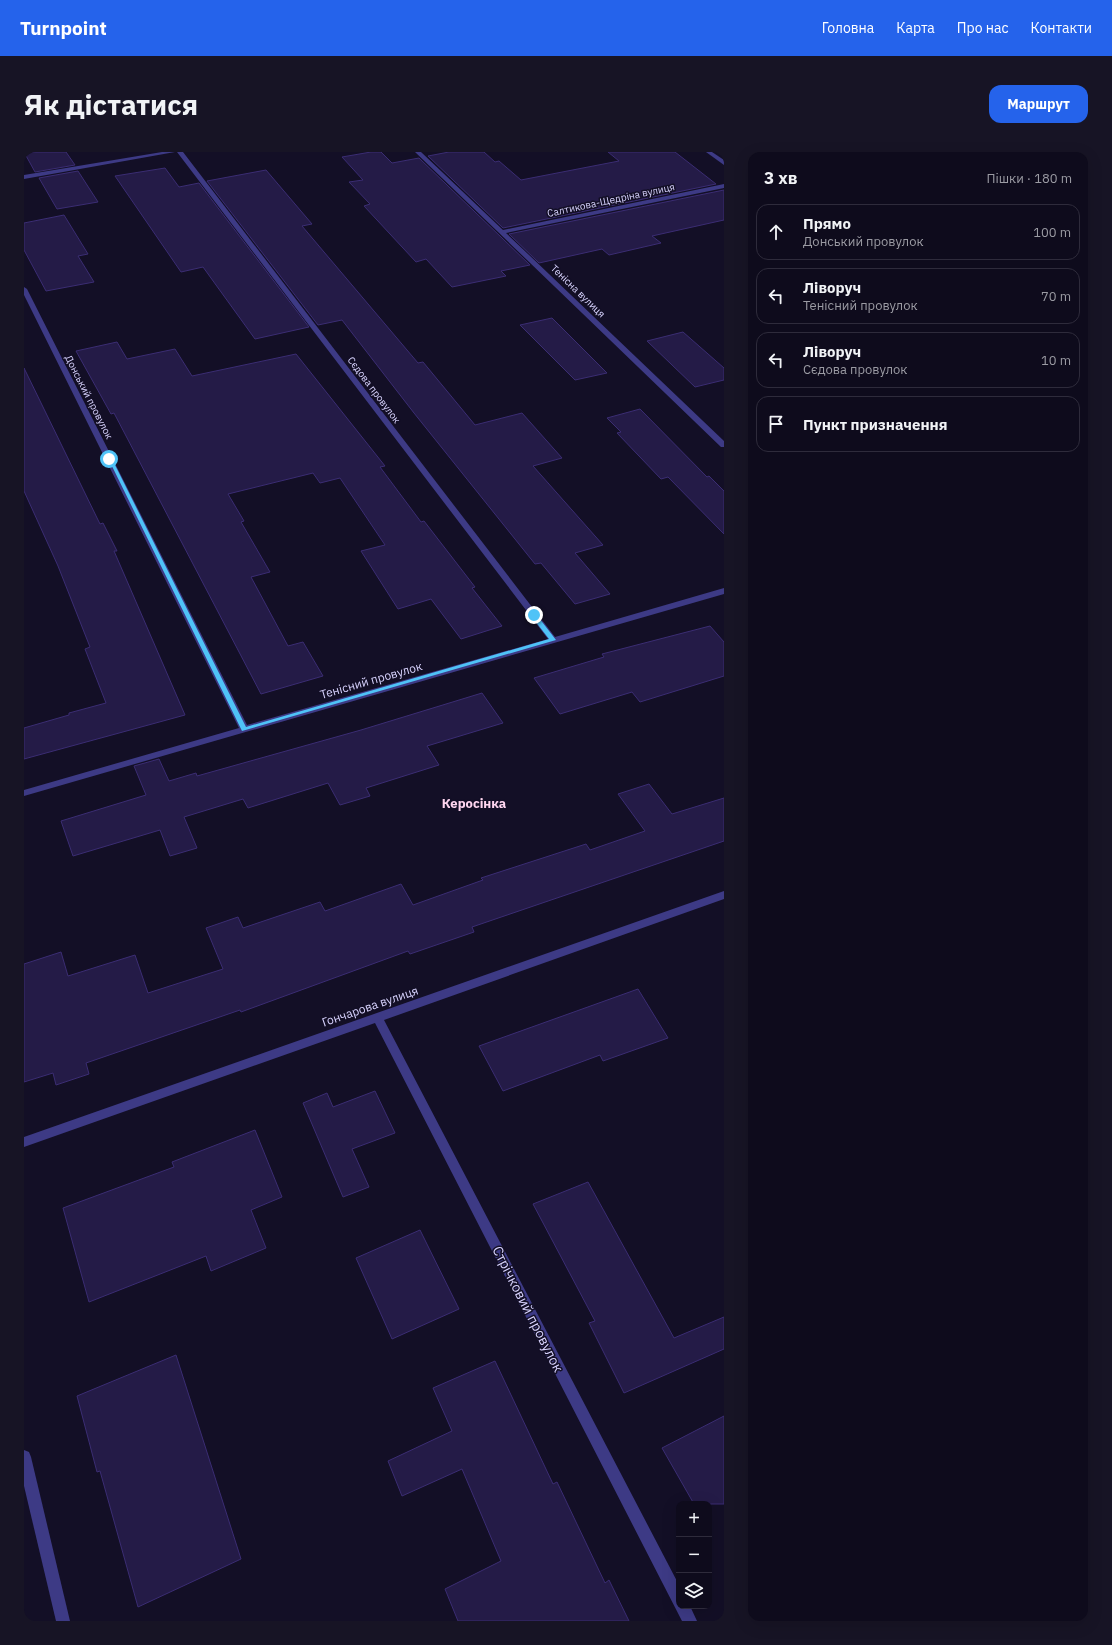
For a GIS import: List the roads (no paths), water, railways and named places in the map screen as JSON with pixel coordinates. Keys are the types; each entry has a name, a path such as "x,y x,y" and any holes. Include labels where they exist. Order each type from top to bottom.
{"street":[{"path":"24,178 172,152"},
{"name":"Сєдова провулок","path":"180,152 553,640"},
{"name":"Тенісна вулиця","path":"418,152 724,445"},
{"path":"708,152 724,163"},
{"name":"Салтикова-Щедріна вулиця","path":"502,232 724,186"},
{"name":"Донський провулок","path":"24,289 244,729"},
{"name":"Тенісний провулок","path":"24,792 724,591"},
{"name":"Гончарова вулиця","path":"24,1142 724,895"},
{"name":"Стрічковий провулок","path":"377,1017 676,1594"},
{"path":"24,1457 63,1621"},
{"path":"684,1609 690,1621"}],"district":[{"name":"Керосінка","path":"474,803"}]}
